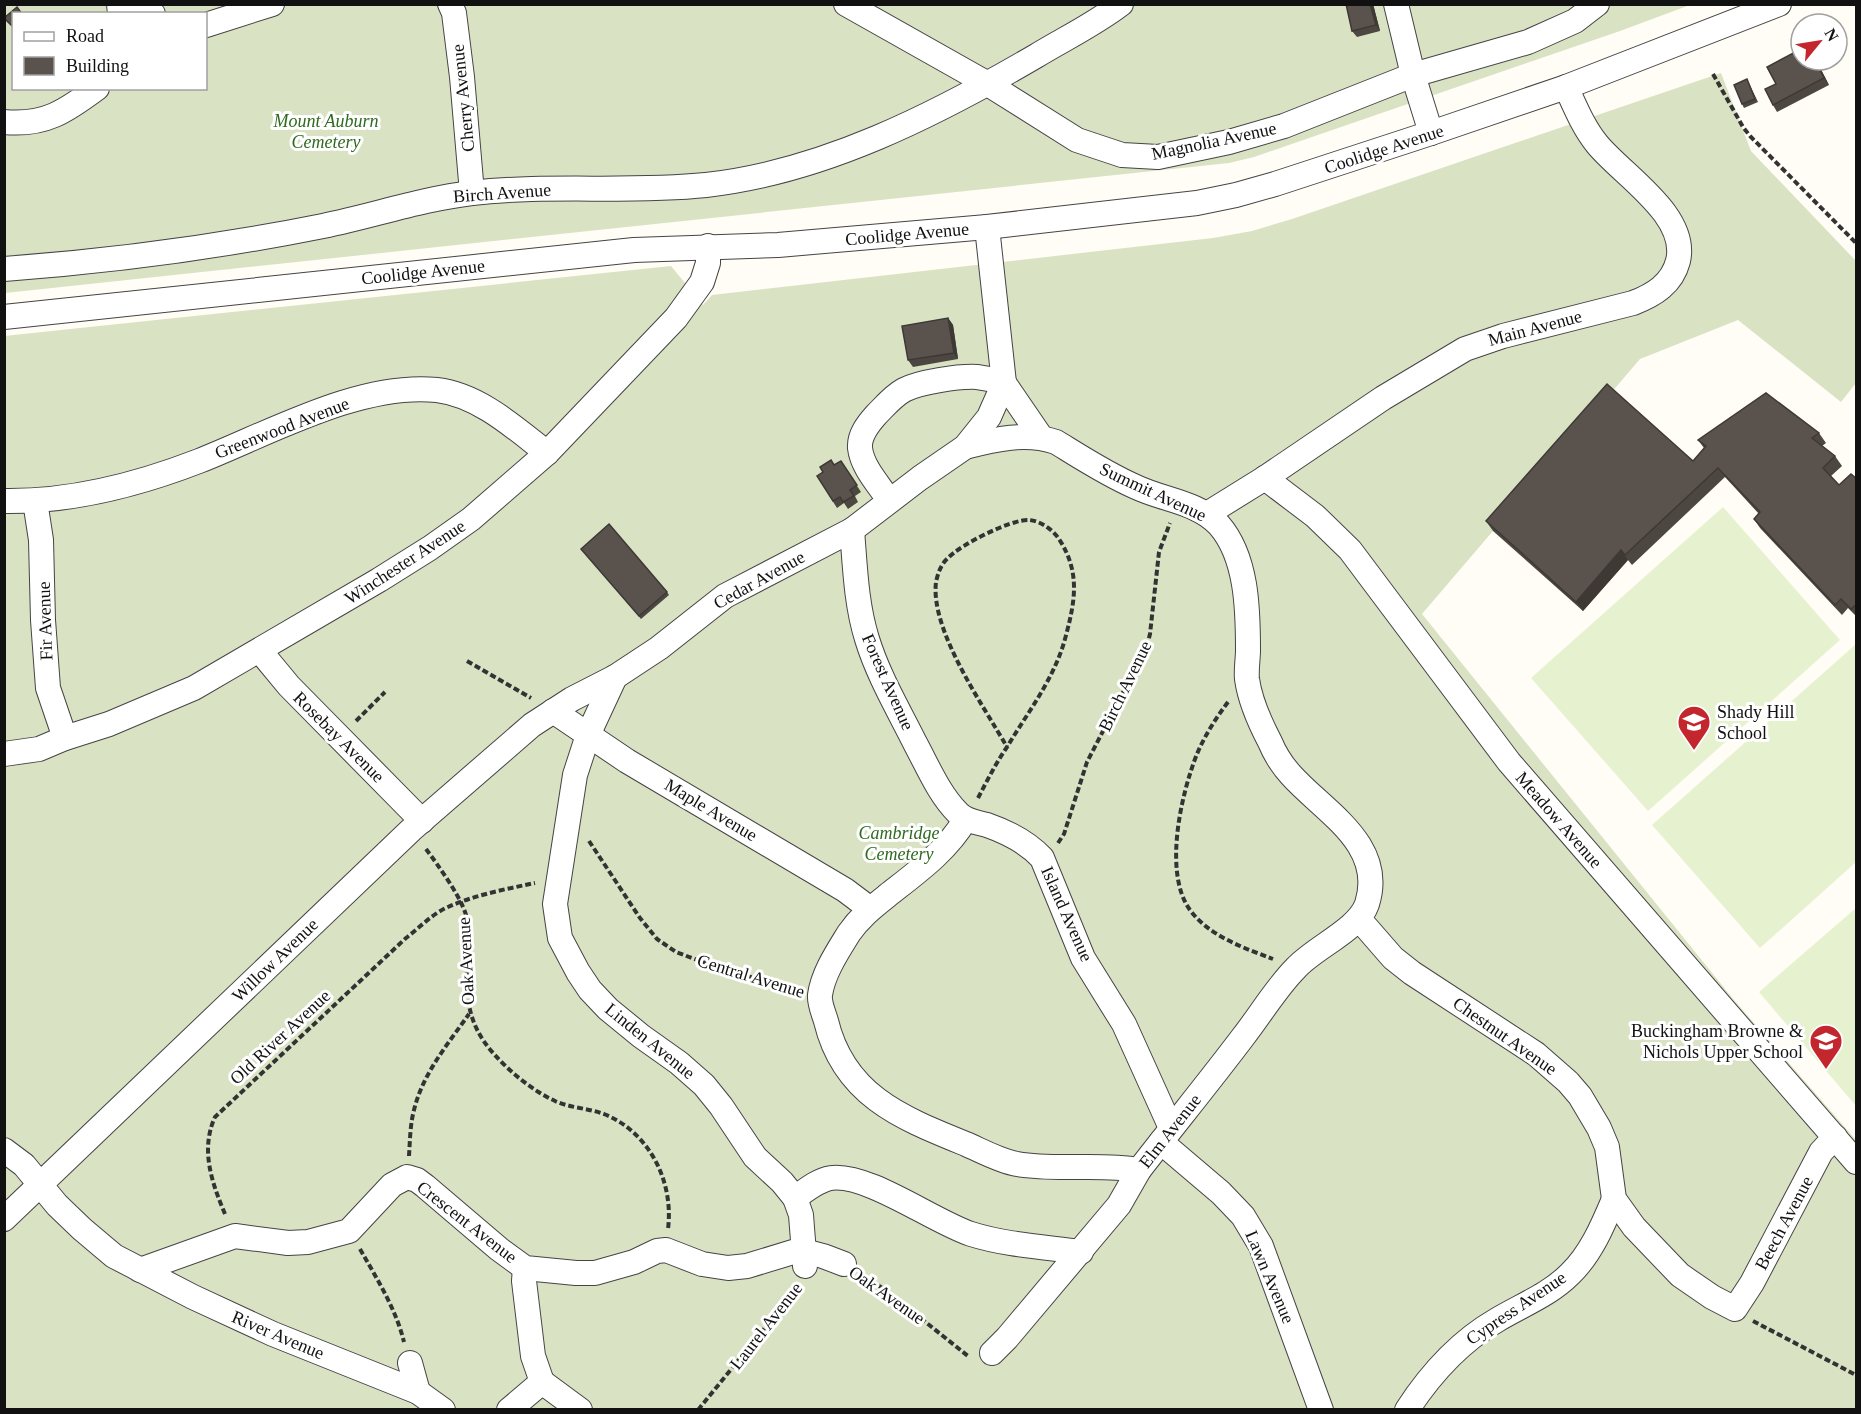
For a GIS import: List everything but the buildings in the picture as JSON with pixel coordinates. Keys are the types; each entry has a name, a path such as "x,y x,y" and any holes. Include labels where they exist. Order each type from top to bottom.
{"street":[{"path":"207,25 272,4"},
{"name":"Cherry Avenue","path":"450,4 454,13 462,77 472,193"},
{"name":"Magnolia Avenue","path":"846,4 988,84 1077,140 1122,155 1158,157 1229,142 1284,126 1413,75 1528,42 1575,21 1597,5"},
{"name":"Birch Avenue","path":"4,268 150,255 237,242 330,225 418,203 472,193 706,185 788,169 902,126 988,84 1121,4"},
{"path":"1396,4 1413,75 1431,133"},
{"name":"Coolidge Avenue","path":"4,316 634,250 778,245 987,227 1197,203 1236,195 1566,87 1779,4"},
{"name":"Main Avenue","path":"1207,514 1265,478 1383,398 1465,349 1503,336 1633,303 1651,296 1670,279 1675,272 1679,256 1678,239 1671,222 1661,208 1587,131 1566,87"},
{"path":"4,122 18,124 57,116 93,90"},
{"path":"987,227 1004,383 1041,437"},
{"name":"Winchester Avenue","path":"4,754 39,749 109,724 194,688 260,651 430,548 471,519 547,453 686,307 702,282 708,263 708,246"},
{"path":"889,500 866,466 860,444 863,433 891,399 904,390 918,385 963,378 976,377 1004,383"},
{"path":"965,447 989,417 1004,383"},
{"name":"Greenwood Avenue","path":"4,501 35,501 86,495 136,483 198,461 318,412 367,396 406,390 439,390 464,398 493,412 547,453"},
{"path":"965,447 997,439 1041,437"},
{"name":"Summit Avenue","path":"1041,437 1056,442 1139,489 1207,514 1227,536 1240,568 1247,609 1247,678 1253,704 1270,742 1290,774 1349,830 1360,844 1370,872 1370,888 1367,904 1359,920"},
{"name":"Cedar Avenue","path":"553,711 615,677 658,648 725,596 852,530 889,500 965,447"},
{"name":"Meadow Avenue","path":"1265,478 1315,516 1350,550 1509,762 1857,1162"},
{"name":"Fir Avenue","path":"35,501 41,540 48,688 65,738"},
{"name":"Forest Avenue","path":"852,530 860,614 875,663 937,784 965,820"},
{"name":"Rosebay Avenue","path":"260,651 416,826"},
{"name":"Linden Avenue","path":"615,677 588,735 575,775 555,904 561,938 590,990 616,1016 679,1062 704,1085 722,1106 755,1156 795,1198"},
{"name":"Willow Avenue","path":"4,1219 416,826 518,736 553,711"},
{"name":"Maple Avenue","path":"553,711 627,761 845,890 869,908"},
{"path":"820,996 837,955 850,932 869,908 949,844 965,820"},
{"name":"Island Avenue","path":"965,820 1008,834 1034,850 1042,858 1083,958 1124,1024 1166,1135"},
{"name":"Elm Avenue","path":"992,1353 1119,1205 1139,1170 1295,968 1359,920"},
{"name":"Chestnut Avenue","path":"1359,920 1393,958 1412,973 1536,1054 1568,1082 1590,1112 1607,1147 1614,1199 1634,1227 1672,1268 1698,1288 1735,1310"},
{"name":"Central Avenue","path":"820,996 829,1035 844,1064 862,1089 889,1109 924,1127 1014,1164 1057,1168 1102,1166 1139,1170"},
{"name":"Lawn Avenue","path":"1166,1135 1243,1216 1261,1246 1322,1410"},
{"name":"Beech Avenue","path":"1735,1310 1752,1284 1821,1152 1835,1137"},
{"name":"River Avenue","path":"4,1150 24,1165 57,1205 114,1256 273,1334 418,1392 443,1410"},
{"path":"140,1270 235,1236 288,1244 308,1242 349,1231 392,1185 407,1177"},
{"name":"Crescent Avenue","path":"407,1177 425,1186 525,1268 595,1273 633,1262 657,1251 666,1250"},
{"path":"805,1259 801,1215 795,1198 822,1180 832,1178 843,1178 872,1186 949,1225 988,1239 1080,1252"},
{"name":"Cypress Avenue","path":"1407,1410 1441,1364 1463,1343 1498,1319 1539,1298 1569,1275 1590,1248 1614,1199"},
{"name":"Oak Avenue","path":"666,1250 702,1264 728,1268 747,1266 794,1252 805,1259 823,1256 844,1264"},
{"path":"525,1268 524,1281 533,1356 542,1382 580,1410"},
{"path":"410,1363 418,1392"},
{"path":"509,1410 542,1382"}],"path":[{"path":"1713,74 1740,123 1750,136 1857,243"},
{"name":"Birch Avenue","path":"1042,858 1058,844 1064,834 1087,762 1147,646 1159,552 1178,502"},
{"path":"965,820 1006,747 1037,700 1064,641 1074,593 1072,565 1056,535 1048,528 1029,520 1005,525 958,549 947,558 936,582 936,595 943,631 1006,747"},
{"path":"466,661 553,711"},
{"path":"1247,678 1219,714 1198,752 1190,774 1182,804 1178,838 1178,884 1191,910 1214,932 1295,968"},
{"path":"356,720 385,692"},
{"name":"Central Avenue","path":"570,813 640,918 657,939 676,952 713,966 820,996"},
{"name":"Oak Avenue","path":"416,826 467,917 466,968 469,1014 479,1033 493,1053 540,1093 556,1102 603,1114 623,1124 648,1148 666,1186 669,1221 666,1250"},
{"name":"Old River Avenue","path":"235,1236 218,1198 209,1162 210,1129 215,1117 406,938 434,915 447,908 498,891 541,882 559,881"},
{"name":"Crescent Avenue","path":"407,1177 411,1125 420,1091 428,1072 469,1014"},
{"path":"349,1231 382,1287 401,1328 410,1363"},
{"name":"Laurel Avenue","path":"698,1410 802,1282 805,1259"},
{"name":"Oak Avenue","path":"844,1264 888,1292 970,1358 982,1359 992,1353"},
{"path":"1735,1310 1857,1375"}],"green space":[{"name":"Mount Auburn Cemetery","path":"4,5 1690,5 1254,157 1229,163 5,293"},
{"name":"Cambridge Cemetery","path":"1721,73 1751,151 1856,261 1856,383 1841,402 1738,320 1640,359 1422,614 1734,1000 1856,1140 1856,1409 5,1409 4,336 671,266 703,305 712,295 1213,238 1252,231 1292,219"},
{"path":"1723,507 1840,640 1648,811 1531,678"},
{"path":"1856,644 1856,862 1760,948 1652,825"},
{"name":"Buckingham Browne & Nichols Upper School","path":"1856,908 1856,1106 1759,992"}],"place":[{"name":"Shady Hill School","path":"1694,751"},
{"name":"Buckingham Browne & Nichols Upper School","path":"1826,1070"}]}
